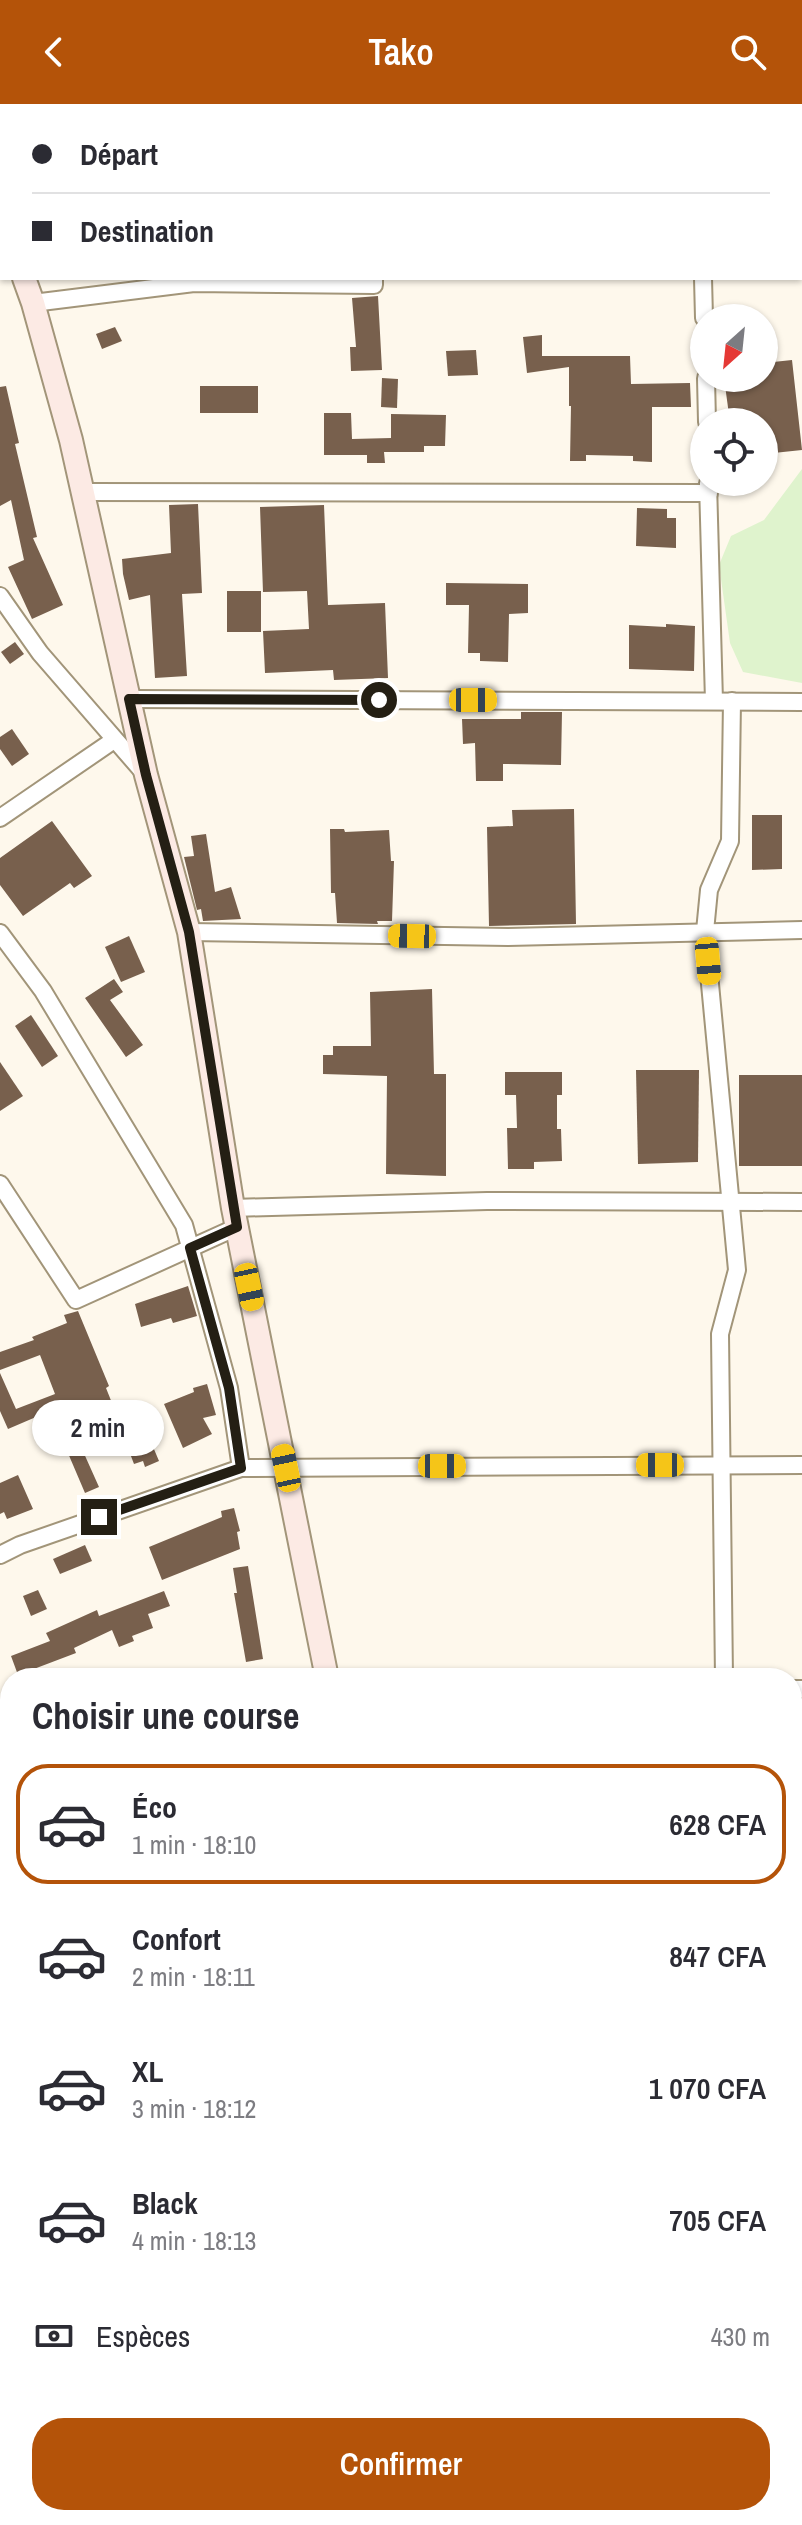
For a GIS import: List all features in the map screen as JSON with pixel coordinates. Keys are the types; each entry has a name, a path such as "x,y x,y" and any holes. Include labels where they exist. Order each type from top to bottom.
{"main road":[{"path":"25,280 83,492 146,775 189,932 235,1218 325,1668"}],"street":[{"path":"33,303 194,283 374,285 374,280"},
{"path":"703,280 704,304"},
{"path":"83,492 690,487"},
{"path":"709,496 714,701"},
{"path":"0,596 40,653 146,775"},
{"path":"129,699 802,702"},
{"path":"724,1668 720,1334 737,1270 705,931 709,890 730,841 732,701"},
{"path":"0,818 114,740"},
{"path":"189,932 508,937 802,930"},
{"path":"0,933 43,991 184,1225 229,1388 241,1468"},
{"path":"0,1184 76,1300 190,1248 235,1218 487,1201 802,1202"},
{"path":"0,1555 20,1545 241,1468 802,1465"}],"green space":[{"path":"802,469 802,683 743,672 730,643 719,565 731,536 764,520"}],"building":[{"path":"378,296 382,370 351,371 350,347 356,347 352,298"},
{"path":"115,327 122,341 102,349 96,334"},
{"path":"542,335 542,356 630,356 631,384 690,383 691,407 652,407 652,462 633,461 633,456 586,455 586,461 570,461 569,367 527,373 523,337"},
{"path":"476,350 478,375 448,376 446,351"},
{"path":"792,360 802,450 778,453 778,408 728,408 726,392 778,392 778,362"},
{"path":"382,378 398,379 397,408 381,407"},
{"path":"6,386 19,443 15,444 37,537 33,538 63,605 32,619 8,567 24,560 11,500 0,506 0,387"},
{"path":"200,386 258,386 258,413 200,413"},
{"path":"324,413 351,413 352,439 391,438 391,414 446,415 445,446 424,446 424,452 384,452 385,463 367,463 367,455 324,455"},
{"path":"198,504 202,593 182,594 187,676 155,678 150,595 129,600 122,559 171,553 169,505"},
{"path":"324,505 328,605 385,603 388,678 334,680 333,670 265,673 263,631 309,629 307,591 263,592 260,507"},
{"path":"637,508 667,509 667,518 676,518 676,548 636,546"},
{"path":"446,583 528,584 528,613 509,614 508,662 480,661 480,653 468,653 469,605 446,605"},
{"path":"227,591 261,591 261,632 227,632"},
{"path":"666,624 695,626 694,671 629,669 629,625 666,627"},
{"path":"15,642 24,654 10,664 1,652"},
{"path":"521,712 562,712 561,765 503,764 503,781 476,781 475,743 463,744 462,719 521,719"},
{"path":"12,729 29,754 12,766 0,749 0,737"},
{"path":"574,809 576,924 489,926 487,827 513,826 512,810"},
{"path":"752,815 782,815 782,869 752,870"},
{"path":"52,821 92,876 74,888 70,883 23,916 0,885 0,858"},
{"path":"330,829 344,829 345,832 389,830 391,861 394,861 392,921 377,921 378,924 337,923 335,893 331,893"},
{"path":"206,834 215,892 231,887 241,919 203,921 201,909 197,910 184,857 194,856 191,836"},
{"path":"129,936 145,972 121,982 105,947"},
{"path":"114,979 123,992 110,1000 143,1045 126,1057 85,998"},
{"path":"432,989 434,1074 446,1074 446,1176 386,1174 387,1076 323,1074 323,1055 333,1055 333,1046 371,1046 370,992"},
{"path":"31,1015 58,1056 42,1067 15,1026"},
{"path":"0,1062 23,1096 0,1111"},
{"path":"636,1070 699,1070 698,1162 638,1164"},
{"path":"505,1072 562,1072 562,1095 557,1095 557,1129 561,1129 562,1161 534,1162 534,1169 508,1169 507,1128 517,1128 516,1095 505,1095"},
{"path":"739,1075 802,1075 802,1166 739,1166"},
{"path":"188,1286 197,1316 173,1323 171,1318 141,1327 135,1304"},
{"path":"78,1311 109,1386 106,1388 112,1403 69,1420 99,1487 85,1493 50,1411 8,1429 0,1411 0,1373 16,1409 55,1394 40,1355 0,1370 0,1352 34,1340 32,1337 67,1323 64,1315"},
{"path":"207,1384 216,1415 203,1418 212,1434 183,1448 164,1404"},
{"path":"148,1435 159,1461 145,1467 143,1461 134,1464 126,1443"},
{"path":"18,1475 33,1509 7,1519 4,1512 0,1514 0,1483"},
{"path":"234,1508 240,1531 237,1532 240,1549 162,1580 149,1547 222,1517 221,1511"},
{"path":"85,1545 92,1561 60,1574 53,1559"},
{"path":"248,1566 263,1659 246,1662 234,1593 237,1593 233,1568"},
{"path":"38,1590 47,1609 31,1616 23,1596"},
{"path":"164,1591 170,1606 148,1614 153,1628 132,1636 134,1641 119,1647 112,1630 74,1648 76,1653 36,1668 15,1668 11,1656 50,1641 46,1633 97,1610 99,1616"}],"route":[{"path":"99,1517 241,1468 229,1388 190,1248 237,1227 189,932 146,775 129,699 379,700"}]}
